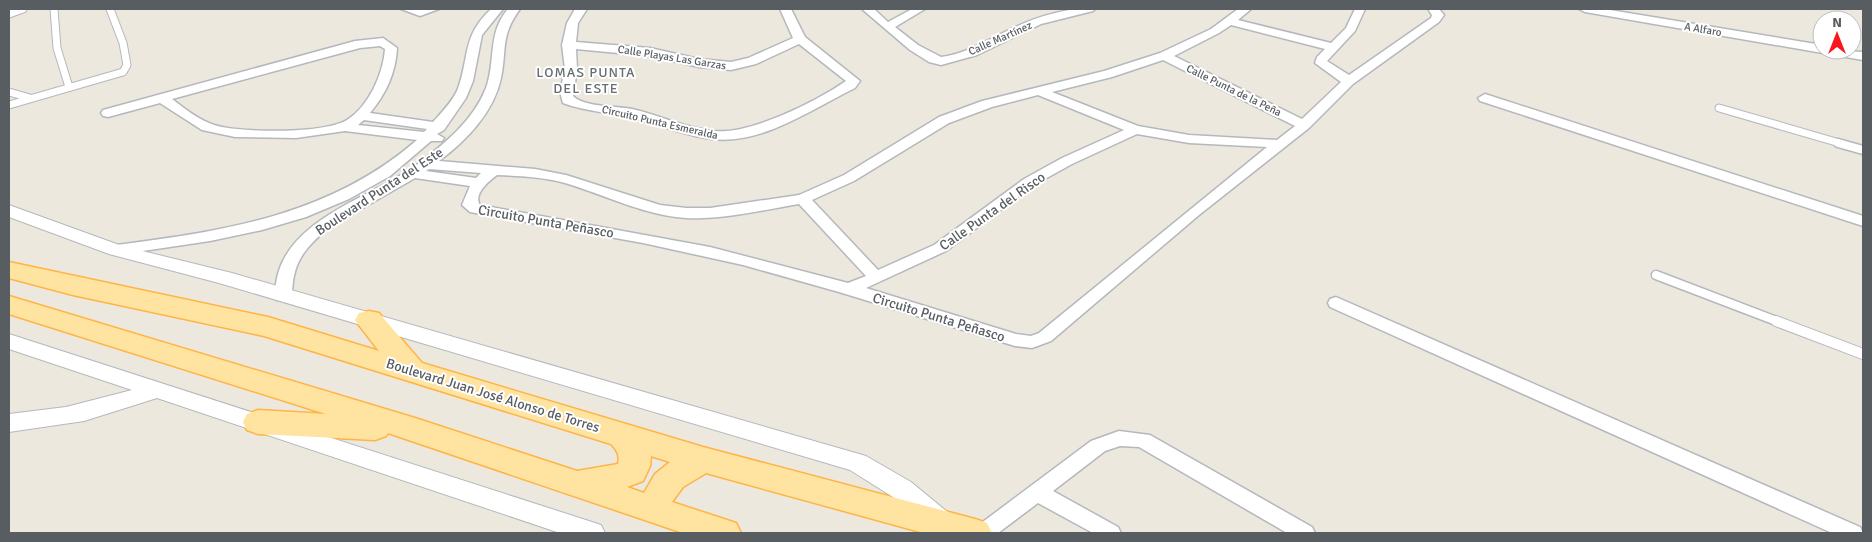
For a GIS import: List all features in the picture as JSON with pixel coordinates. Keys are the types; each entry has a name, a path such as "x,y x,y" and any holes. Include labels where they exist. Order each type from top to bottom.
{"main road":[{"name":"Boulevard Juan José Alonso de Torres","path":"9,270 77,287 202,310 268,327 410,368 703,460 975,533"},
{"path":"9,305 415,430 572,484 724,533"},
{"path":"369,320 410,368"},
{"path":"258,422 415,430"},
{"path":"572,484 613,479 632,472 636,462 636,453 621,434"},
{"path":"652,510 664,482 680,471 703,460"}],"street":[{"path":"407,9 414,12 433,9"},
{"name":"Boulevard Punta del Este","path":"283,296 288,264 296,249 308,237 323,225 426,164 456,140 480,111 492,87 482,67 475,37 497,9"},
{"name":"Boulevard Punta del Este","path":"116,250 196,240 249,230 294,217 332,202 373,180 399,163 434,132 482,67 500,30 514,9"},
{"name":"Circuito Punta Esmeralda","path":"581,9 570,28 568,45 571,70 566,94 568,100 577,105 631,114 700,133 724,136 751,132 850,85 854,81 800,40 786,9"},
{"path":"867,9 887,27 920,9"},
{"name":"Calle Martínez","path":"887,27 929,58 941,62 954,59 1030,24 1089,9"},
{"path":"426,164 534,173 566,179 658,209 686,213 710,213 803,199 849,178 944,120 988,104 1037,90 1108,74 1164,56 1216,31 1245,9"},
{"path":"1348,81 1322,63 1321,60 1352,28 1360,9"},
{"name":"Circuito Punta Peñasco","path":"494,170 479,183 469,202 471,207 714,254 848,290 1015,340 1032,342 1045,337 1194,212 1304,125 1348,81 1435,20 1438,15 1433,9"},
{"name":"A Alfaro","path":"1585,9 1812,47"},
{"path":"1228,21 1333,47"},
{"name":"Calle Playas Las Garzas","path":"568,45 650,52 699,63 731,66 752,61 800,40"},
{"path":"108,112 359,44 376,42 389,45 391,54 378,94 345,127"},
{"name":"Calle Punta de la Peña","path":"1164,56 1304,125"},
{"path":"1037,90 1135,130 1190,138 1280,144"},
{"path":"162,98 207,127 241,134 271,134 345,127 434,132"},
{"path":"1485,98 1863,221"},
{"path":"359,115 434,132 456,140"},
{"name":"Calle Punta del Risco","path":"848,290 940,248 1030,182 1052,169 1135,130"},
{"name":"Circuito Punta Peñasco","path":"412,173 479,183"},
{"name":"Circuito Punta Peñasco","path":"803,199 877,278"},
{"path":"9,211 116,250 225,278 857,463 883,475 906,490 942,523"},
{"path":"1336,303 1853,533"},
{"path":"9,341 592,533"},
{"path":"9,422 78,414 122,404 156,390"},
{"path":"983,533 1098,446 1119,438 1143,440 1305,533"},
{"path":"1038,492 1111,533"}],"lane":[{"path":"9,14 23,9"},
{"path":"54,9 56,48 69,87"},
{"path":"9,105 119,74 126,69 128,65 110,9"},
{"path":"9,92 30,98"},
{"path":"1719,108 1863,150"},
{"path":"1656,275 1863,354"}],"district":[{"name":"LOMAS PUNTA DEL ESTE","path":"586,80"}]}
